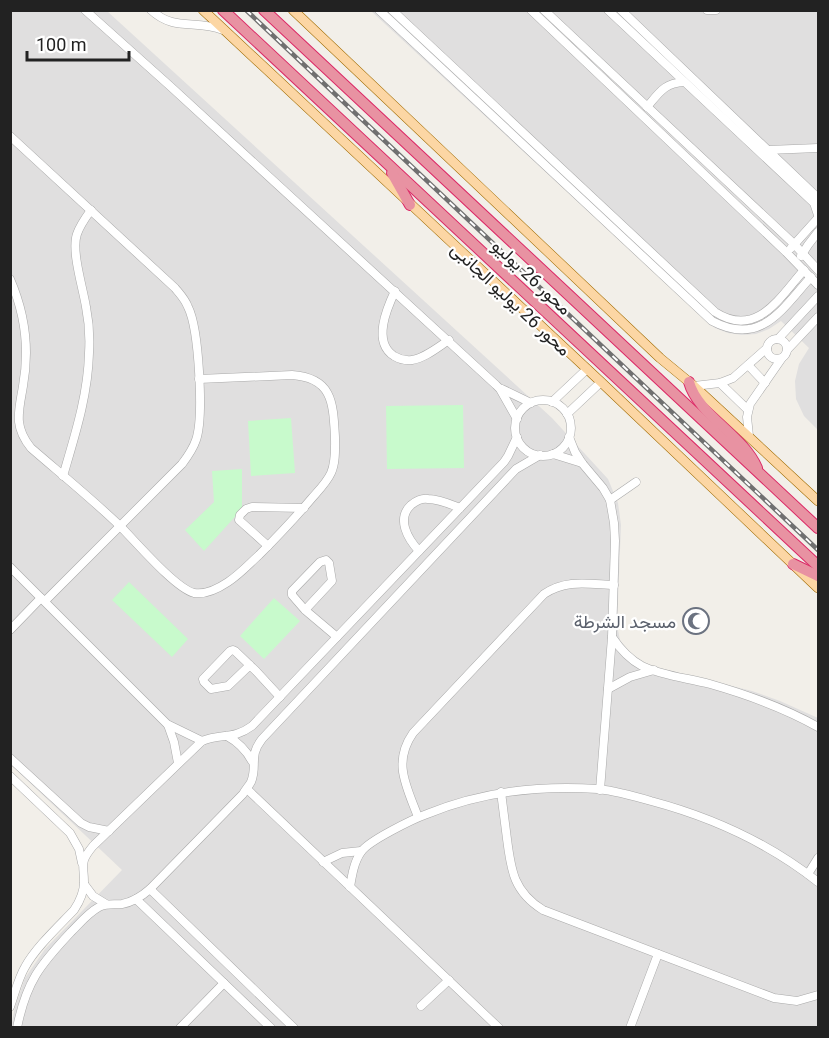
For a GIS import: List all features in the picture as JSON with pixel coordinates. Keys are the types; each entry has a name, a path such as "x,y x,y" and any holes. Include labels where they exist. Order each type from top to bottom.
{"highway":[{"name":"محور 26 يوليو","path":"223,10 819,566"},
{"name":"محور 26 يوليو","path":"264,10 819,528"},
{"path":"386,163 410,205"},
{"path":"692,384 697,400 749,452 760,474"},
{"path":"792,564 819,576"}],"main road":[{"name":"محور 26 يوليو الجانبى","path":"203,10 819,588"},
{"path":"293,10 660,358 692,384 819,501"},
{"path":"303,10 311,28"}],"street":[{"path":"85,10 500,388 531,403"},
{"path":"151,10 162,20 175,24 204,24 224,30"},
{"path":"380,10 712,321 729,329 739,330 748,330 766,324 774,319 811,277"},
{"path":"392,10 723,317 742,321 760,317 804,270"},
{"path":"531,10 819,285"},
{"path":"544,10 819,270"},
{"path":"608,10 814,203 819,217 786,252"},
{"path":"621,10 819,198"},
{"path":"707,10 716,10"},
{"path":"665,64 666,86"},
{"path":"647,107 666,86 684,82"},
{"path":"10,136 183,297 192,318 199,379 197,438 182,464 10,630"},
{"path":"10,151 18,143"},
{"path":"768,150 819,148"},
{"path":"63,476 82,408 88,366 87,310 75,245 76,235 91,210"},
{"path":"797,262 819,232"},
{"path":"10,279 20,308 25,335 25,367 18,413 22,435 31,448 120,525 176,582 191,592 198,593 212,591 229,581 268,546 304,508 331,474 335,460 333,405 330,396 314,380 303,376 199,379"},
{"path":"395,291 386,311 383,330 383,339 389,352 402,360 412,360 431,352 449,340"},
{"path":"692,384 720,383 733,378 767,348 772,340 778,339 819,296"},
{"path":"749,436 747,417 750,404 787,350 819,317"},
{"path":"778,339 786,344 787,350"},
{"path":"767,348 768,354 773,358 782,358"},
{"path":"748,365 765,383"},
{"path":"552,402 587,369"},
{"path":"567,414 601,382"},
{"path":"720,383 748,410"},
{"path":"500,388 517,419"},
{"path":"553,454 566,444 569,437 571,429 567,414 552,402 531,403 525,407 517,419 517,437 522,446 540,455 553,454 582,463"},
{"path":"82,867 88,852 202,741 208,738 237,735 252,726 504,462 517,437"},
{"path":"569,437 582,463 610,500 613,515 615,541 612,637 600,790"},
{"path":"17,1028 24,1000 35,974 52,952 98,908 106,904 121,904 136,899 150,889 247,789 253,775 254,754 262,739 516,469 540,455"},
{"path":"610,500 636,482"},
{"path":"419,551 410,540 405,525 408,508 421,499 429,499 447,502 460,508"},
{"path":"268,546 239,520 240,515 246,509 254,507 304,508"},
{"path":"305,610 332,581 329,563 326,561 320,562 292,591 292,597 305,610 337,637"},
{"path":"10,567 167,724 202,741"},
{"path":"418,817 402,767 404,749 413,733 544,594 571,583 614,585"},
{"path":"612,637 620,648 641,666 729,690 793,714 819,727"},
{"path":"250,665 227,686 211,689 203,680 232,650 250,665 280,697"},
{"path":"608,689 630,676 655,670"},
{"path":"167,724 174,742 178,763"},
{"path":"227,736 245,749 253,762"},
{"path":"10,758 81,823 109,831"},
{"path":"10,776 59,822 75,841 79,849 84,884 83,894 74,910 25,966 10,1007"},
{"path":"323,862 342,853 361,851 418,817 457,802 501,792 565,788 600,790 635,796 707,819 768,848 819,882"},
{"path":"247,789 499,1028"},
{"path":"501,792 513,875 524,895 543,910 774,998 796,1001 819,995"},
{"path":"59,822 68,812"},
{"path":"350,887 354,866 361,851"},
{"path":"808,874 819,858"},
{"path":"84,884 93,896 106,904"},
{"path":"150,889 294,1028"},
{"path":"136,899 271,1028"},
{"path":"74,910 82,909 84,919"},
{"path":"630,1028 658,954"},
{"path":"421,1006 449,980"},
{"path":"180,1028 224,983"}],"shaded area":[{"path":"10,11 107,11 552,418 608,479 618,503 621,525 617,625 620,640 629,652 641,662 655,667 752,691 818,718 818,1027 11,1027 25,978 45,949 122,870 11,765"},
{"path":"371,11 818,11 818,430 804,416 796,399 795,381 799,364 809,348 781,321 756,334 728,333 715,328"}],"green space":[{"path":"463,405 464,468 387,469 386,406"},
{"path":"291,418 295,473 251,476 248,421"},
{"path":"242,469 242,509 204,551 185,530 214,502 212,471"},
{"path":"129,582 188,639 172,657 112,600"},
{"path":"274,598 300,621 264,659 240,636"}],"railway":[{"path":"246,10 818,550"}],"place":[{"name":"مسجد الشرطة","path":"696,621"}]}
